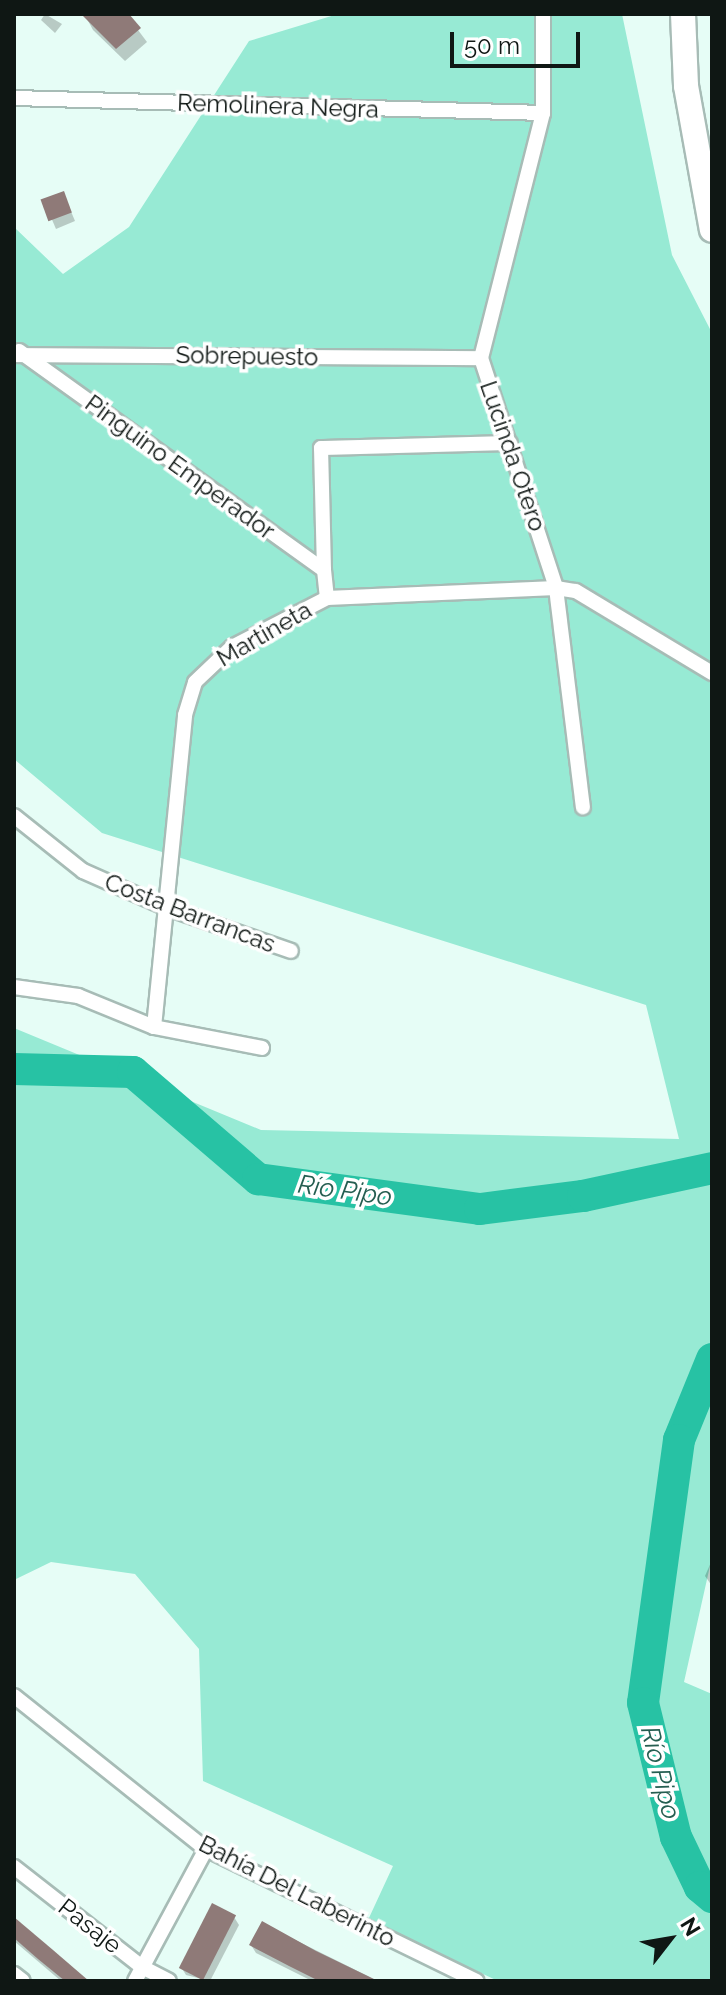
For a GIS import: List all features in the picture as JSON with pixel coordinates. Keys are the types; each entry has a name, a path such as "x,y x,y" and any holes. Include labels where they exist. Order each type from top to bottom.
{"main road":[{"path":"683,14 686,86 712,230"}],"street":[{"name":"Lucinda Otero","path":"543,14 543,113 481,358 556,588 583,807"},
{"name":"Remolinera Negra","path":"14,98 543,113"},
{"name":"Sobrepuesto","path":"16,351 481,358"},
{"name":"Pinguino Emperador","path":"16,351 324,570"},
{"path":"327,598 321,448 510,443"},
{"name":"Martineta","path":"154,1027 185,715 195,682 232,647 327,598 556,588 576,591 712,673"},
{"name":"Costa Barrancas","path":"14,816 83,871 167,908 291,951"},
{"path":"14,987 78,996 154,1027 262,1048"},
{"name":"Bahía Del Laberinto","path":"14,1696 206,1849 477,1981"},
{"path":"139,1974 206,1849"},
{"name":"Pasaje","path":"14,1867 139,1974 169,1981"},
{"path":"14,1974 23,1981"}],"green space":[{"path":"338,14 622,14 672,255 712,333 712,1557 684,1682 712,1694 712,1981 498,1981 368,1920 393,1866 203,1781 199,1649 135,1574 51,1562 14,1580 14,1028 261,1130 679,1139 646,1005 102,833 14,759 14,227 63,274 129,227 249,41"}],"building":[{"path":"81,14 129,14 141,28 116,49"},
{"path":"64,191 72,213 48,221 41,200"},
{"path":"212,1903 236,1915 203,1980 179,1968"},
{"path":"14,1917 89,1981 65,1981 38,1959 14,1938"},
{"path":"262,1921 378,1981 319,1981 289,1966 249,1945"}],"waterway":[{"name":"Río Pipo","path":"14,1069 133,1072 258,1179 480,1209 583,1196 712,1168"},
{"name":"Río Pipo","path":"712,1359 679,1440 643,1703 676,1837 700,1887 712,1897"}]}
